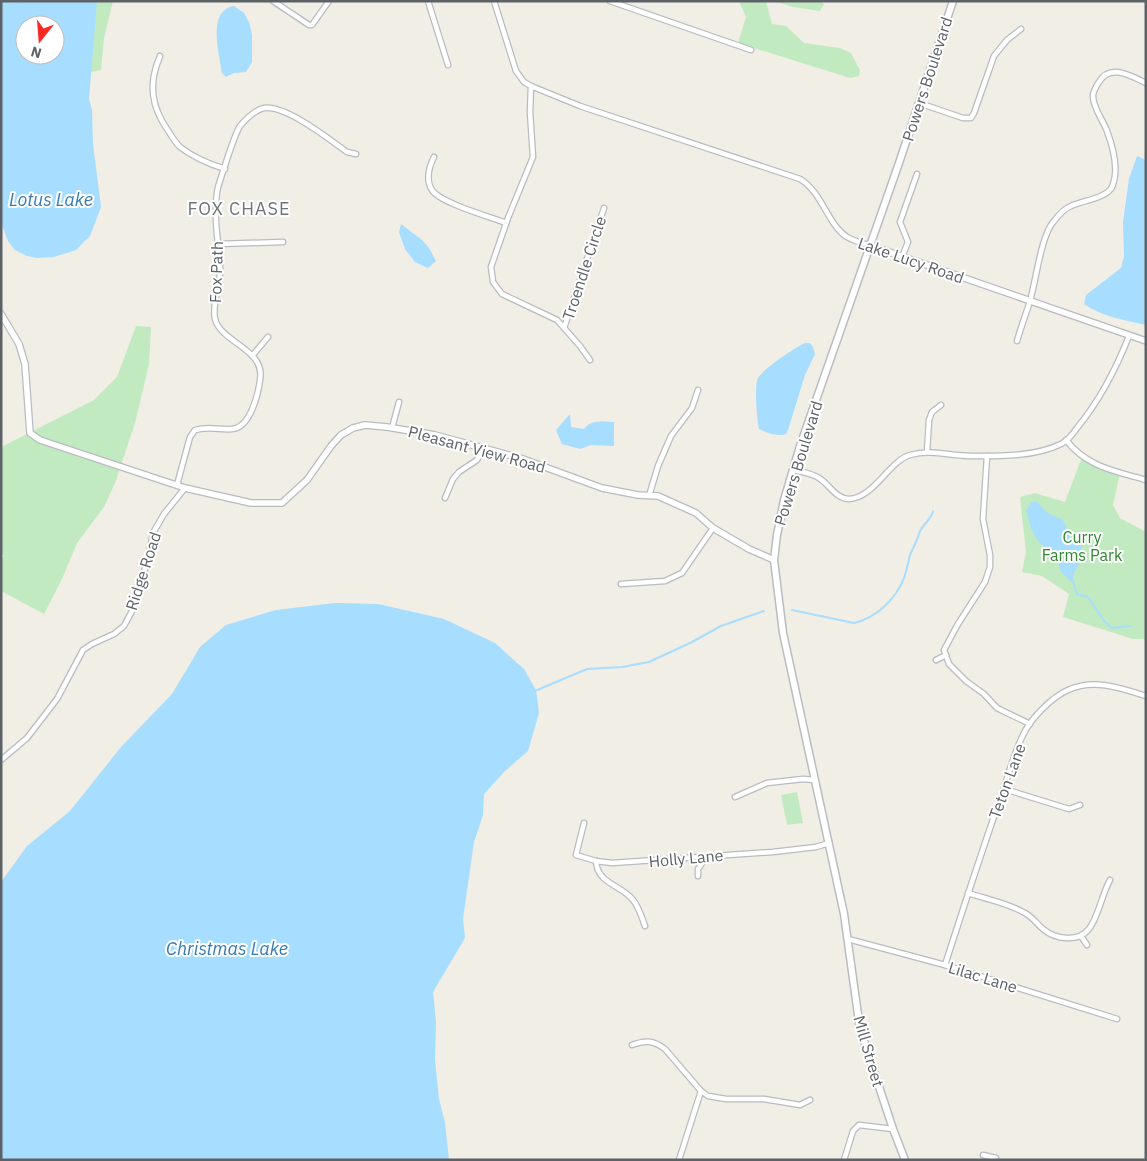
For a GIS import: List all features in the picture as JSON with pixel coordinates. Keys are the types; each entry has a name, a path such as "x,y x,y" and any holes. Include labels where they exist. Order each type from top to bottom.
{"main road":[{"name":"Powers Boulevard","path":"848,939 783,633 774,560 784,500 793,470 953,1"},
{"name":"Mill Street","path":"848,939 860,1029 905,1160"}],"street":[{"path":"273,1 309,25 312,25 329,1"},
{"path":"428,1 448,65"},
{"path":"494,1 516,71 524,82 531,86 530,112 533,157 506,222 491,266 493,282 502,294 557,320 590,360"},
{"path":"610,1 750,50"},
{"path":"919,103 962,118 971,118 994,56 1007,40 1021,29"},
{"path":"160,56 154,78 152,96 156,111 178,145 209,164 225,169"},
{"path":"1017,340 1030,301 1045,238 1052,222 1068,206 1104,194 1111,189 1115,176 1114,159 1107,131 1097,112 1093,96 1097,84 1102,76 1112,72 1119,72 1146,83"},
{"name":"Lake Lucy Road","path":"531,86 589,109 800,179 809,185 839,230 846,236 1146,341"},
{"name":"Fox Path","path":"177,485 190,437 195,430 205,427 234,429 241,427 246,422 261,378 257,363 248,350 220,329 215,318 220,272 215,216 218,188 239,128 251,114 264,108 277,110 296,117 347,152 356,154"},
{"path":"434,157 430,166 428,181 433,192 469,210 506,222"},
{"path":"902,256 908,242 900,222 917,174"},
{"name":"Troendle Circle","path":"564,328 604,208"},
{"path":"219,244 283,242"},
{"name":"Pleasant View Road","path":"1,314 19,344 26,364 30,433 40,440 185,488 251,503 282,503 308,480 331,446 341,435 353,428 365,425 392,428 435,436 523,459 602,488 658,496 696,513 713,528 774,560"},
{"path":"793,470 817,477 835,493 850,499 863,493 878,482 908,455 927,452 967,456 1005,456 1040,451 1063,444 1087,417 1102,394 1116,368 1129,336"},
{"path":"252,356 268,337"},
{"path":"649,496 658,466 671,436 692,408 698,390"},
{"path":"392,428 399,402"},
{"path":"927,452 929,420 932,412 941,405"},
{"path":"1066,440 1073,450 1087,461 1102,468 1146,480"},
{"path":"445,498 453,479 459,472 476,460 483,448"},
{"path":"987,456 983,519 990,555 990,567 986,582 949,639 944,650 949,664 966,681 984,694 997,708 1030,724"},
{"name":"Ridge Road","path":"1,760 27,738 57,699 83,650 114,634 124,626 132,611 148,559 153,534 164,514 185,488"},
{"path":"620,584 665,581 682,573 713,528"},
{"path":"936,660 946,655"},
{"name":"Teton Lane","path":"945,965 1005,784 1023,735 1030,724 1054,698 1077,687 1096,684 1118,687 1146,696"},
{"path":"735,797 767,783 803,779 815,780"},
{"path":"1005,784 1011,791 1069,809 1080,806"},
{"name":"Holly Lane","path":"584,822 576,855 596,861 626,863 798,849 829,843"},
{"path":"698,876 698,869 707,856"},
{"path":"596,861 596,868 602,878 634,901 645,926"},
{"path":"968,893 1023,911 1044,929 1057,936 1073,938 1081,936 1089,929 1110,880"},
{"path":"1081,936 1087,944"},
{"name":"Lilac Lane","path":"848,939 945,965 1118,1019"},
{"path":"632,1045 649,1041 658,1044 665,1049 701,1091 708,1096 726,1099 764,1099 800,1104 810,1100"},
{"path":"679,1160 701,1091"},
{"path":"844,1160 853,1131 859,1125 893,1129"},
{"path":"983,1155 996,1158"}],"green space":[{"path":"98,1 113,1 104,38 101,70 86,73 94,10"},
{"path":"739,1 766,1 772,24 786,26 804,43 840,48 851,53 860,70 859,76 850,78 738,43 746,17"},
{"path":"774,1 819,1 824,4 820,11 793,7"},
{"path":"136,326 151,327 149,364 135,423 115,483 104,507 77,543 62,579 44,614 1,591 1,560 4,556 1,554 1,447 94,400 117,377"},
{"name":"Curry Farms Park","path":"1082,457 1102,468 1112,468 1120,473 1113,505 1120,518 1146,532 1146,639 1133,639 1063,617 1069,594 1042,576 1022,572 1026,552 1020,497 1035,493 1065,502"},
{"path":"797,792 803,823 787,825 781,795"}],"water":[{"name":"Lotus Lake","path":"1,1 97,1 89,99 92,110 93,144 101,207 90,236 76,250 54,257 37,258 27,256 15,250 8,241 1,223"},
{"path":"234,6 244,13 249,22 252,35 252,62 246,72 234,73 226,77 222,73 217,24 225,10"},
{"path":"1137,156 1146,160 1146,325 1106,315 1084,304 1086,295 1121,268 1124,257 1123,222 1129,179"},
{"path":"401,224 422,240 429,248 436,261 428,268 415,262 405,249 399,232"},
{"path":"805,343 810,343 815,354 805,375 786,434 776,435 759,429 756,395 758,378 779,359"},
{"path":"570,414 571,427 584,429 594,422 614,422 614,446 591,445 580,449 562,444 556,430"},
{"path":"1031,502 1038,502 1048,513 1062,519 1068,530 1083,541 1079,564 1073,575 1073,583 1061,572 1059,565 1048,550 1038,541 1032,531 1026,511"},
{"name":"Christmas Lake","path":"335,603 378,604 444,619 495,643 524,669 536,690 539,713 528,751 505,771 484,794 483,815 474,842 463,919 465,938 433,992 436,1022 435,1060 449,1160 1,1160 1,882 27,846 70,811 121,747 172,694 200,647 226,625 276,610"}],"waterway":[{"path":"792,610 854,623 870,617 896,593 905,575 910,555 920,531 933,511"},
{"path":"1073,581 1077,594 1088,597 1104,621 1112,628 1131,626"},
{"path":"535,691 587,669 622,667 649,662 721,626 764,611"}],"district":[{"name":"FOX CHASE","path":"239,209"}]}
